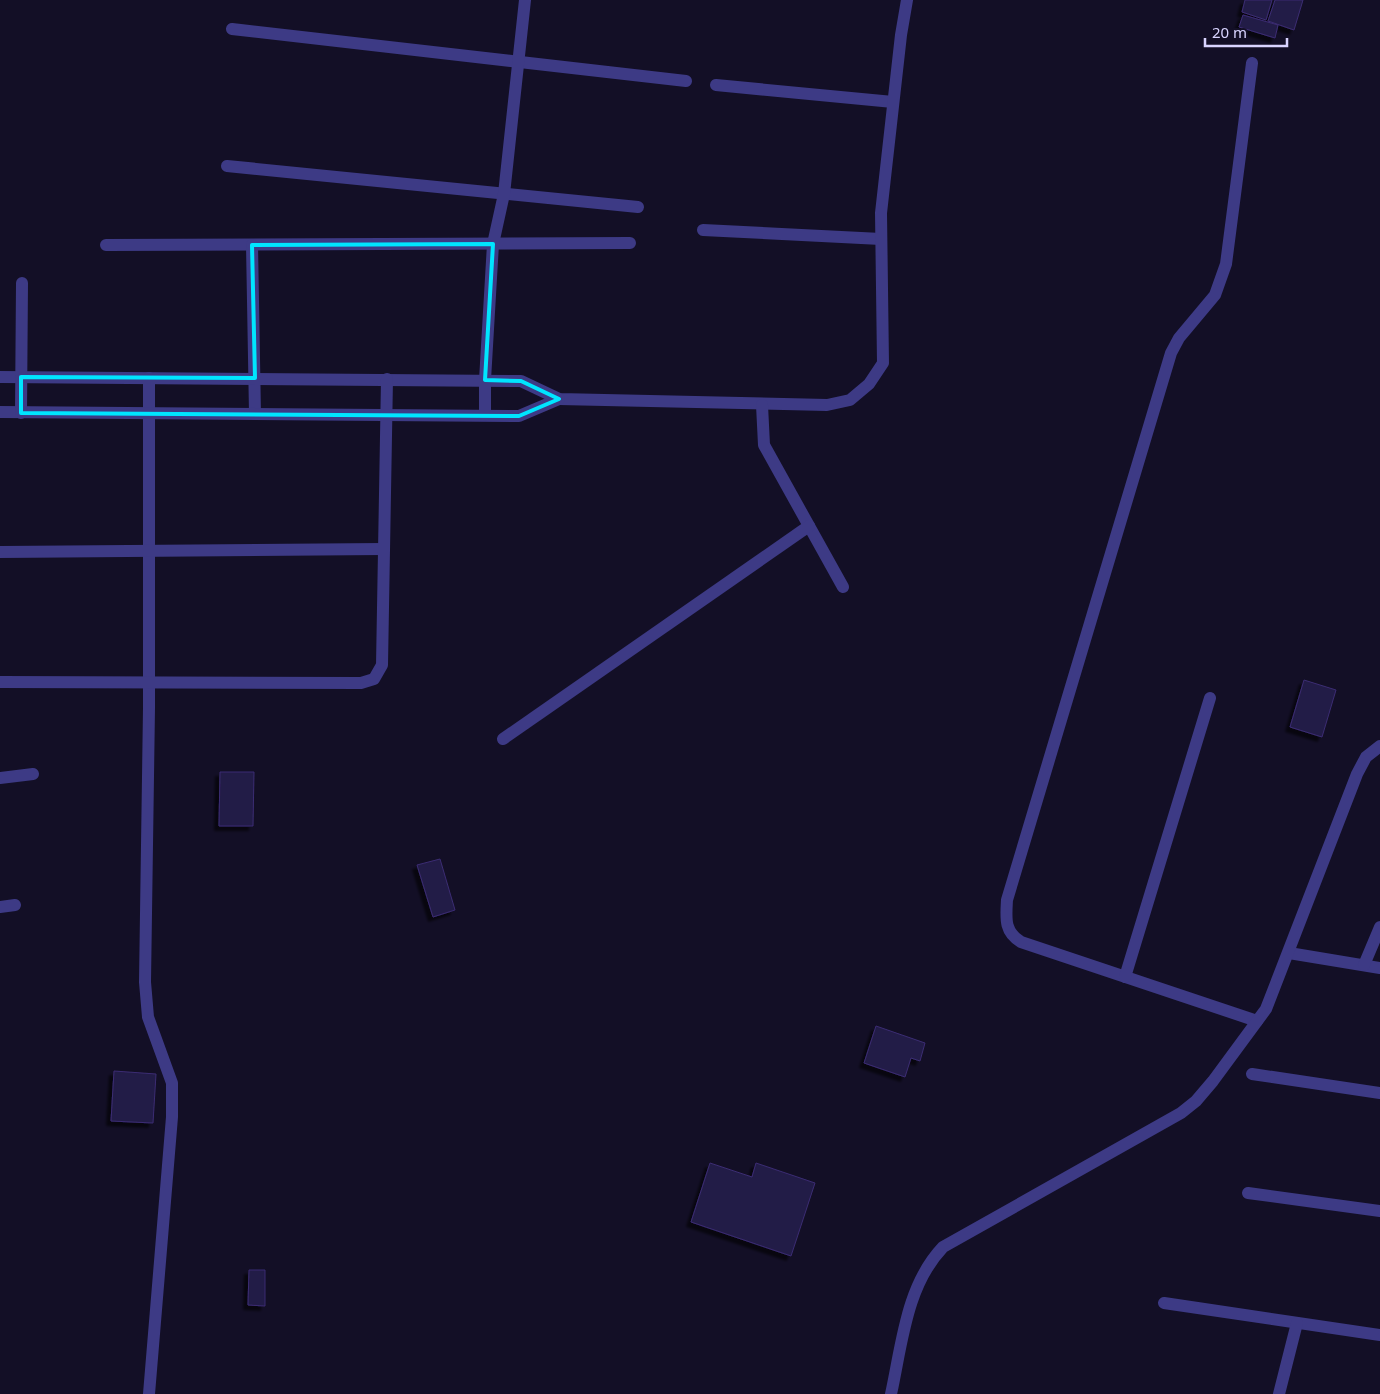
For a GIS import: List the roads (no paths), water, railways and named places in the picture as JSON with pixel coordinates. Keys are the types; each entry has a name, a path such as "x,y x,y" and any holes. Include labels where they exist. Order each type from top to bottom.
{"street":[{"path":"485,416 485,380 493,244 504,194 525,0"},
{"path":"0,412 519,416 559,399 762,405 827,405 850,400 869,384 883,363 881,213 893,102 907,0"},
{"path":"232,29 686,81"},
{"path":"1252,63 1226,264 1221,282 1210,301 1179,338 1172,354 1007,900 1006,923 1012,936 1021,942 1257,1021"},
{"path":"716,85 893,102"},
{"path":"227,166 638,207"},
{"path":"704,230 881,240"},
{"path":"252,244 255,414"},
{"path":"106,245 630,244"},
{"path":"21,412 22,283"},
{"path":"0,377 521,380 559,399"},
{"path":"148,378 149,682 145,982 148,1017 172,1083 172,1117 149,1394"},
{"path":"0,682 361,683 374,679 382,665 386,380"},
{"path":"762,405 764,445 843,587"},
{"path":"503,739 809,526"},
{"path":"0,552 149,553 384,549"},
{"path":"1126,977 1210,698"},
{"path":"891,1394 918,1282 930,1260 943,1247 1182,1112 1196,1101 1213,1082 1257,1021 1276,989 1357,774 1366,757 1374,748 1380,746"},
{"path":"0,778 33,774"},
{"path":"0,907 15,905"},
{"path":"1364,965 1380,927"},
{"path":"1289,953 1380,968"},
{"path":"1252,1074 1380,1093"},
{"path":"1248,1193 1380,1211"},
{"path":"1164,1303 1380,1335"},
{"path":"1279,1394 1297,1323"}]}
